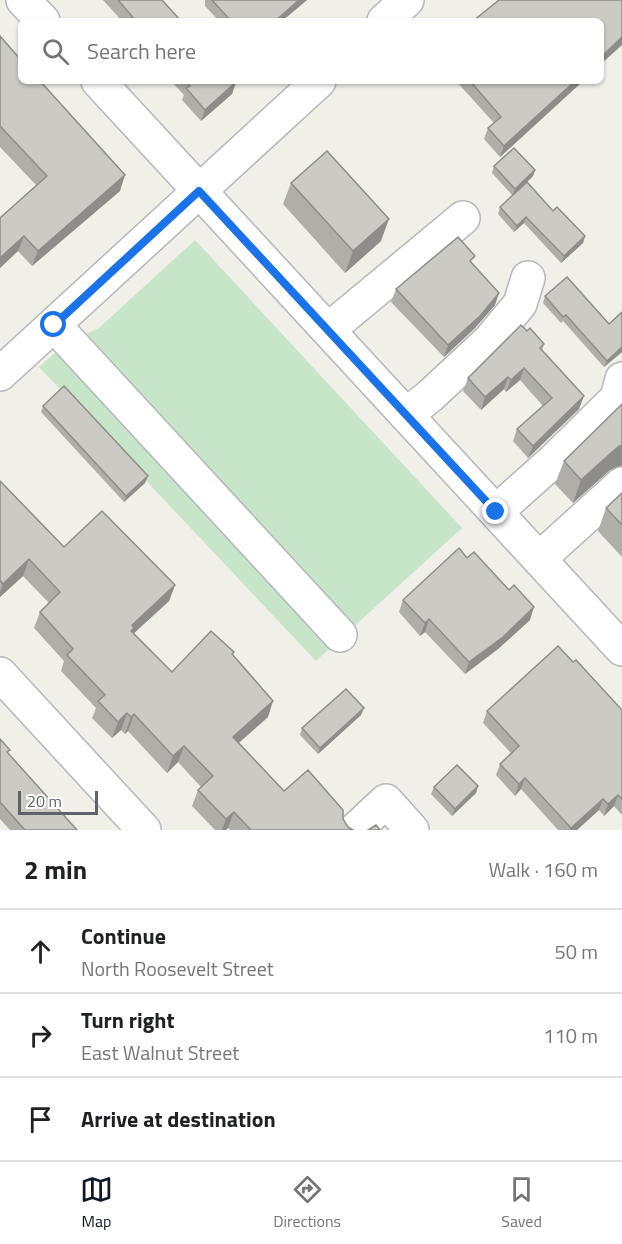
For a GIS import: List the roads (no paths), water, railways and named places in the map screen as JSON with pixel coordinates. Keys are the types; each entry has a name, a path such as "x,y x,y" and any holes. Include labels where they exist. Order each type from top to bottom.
{"street":[{"path":"23,0 40,18"},
{"path":"387,18 407,0"},
{"path":"101,84 622,649"},
{"path":"0,374 316,84"},
{"path":"328,330 463,218"},
{"path":"406,415 489,341 520,304 528,278"},
{"path":"54,325 340,636"},
{"path":"496,512 554,461 616,398 622,379"},
{"path":"539,559 622,484"},
{"path":"0,674 144,830"},
{"path":"355,830 387,801 412,830"}]}
